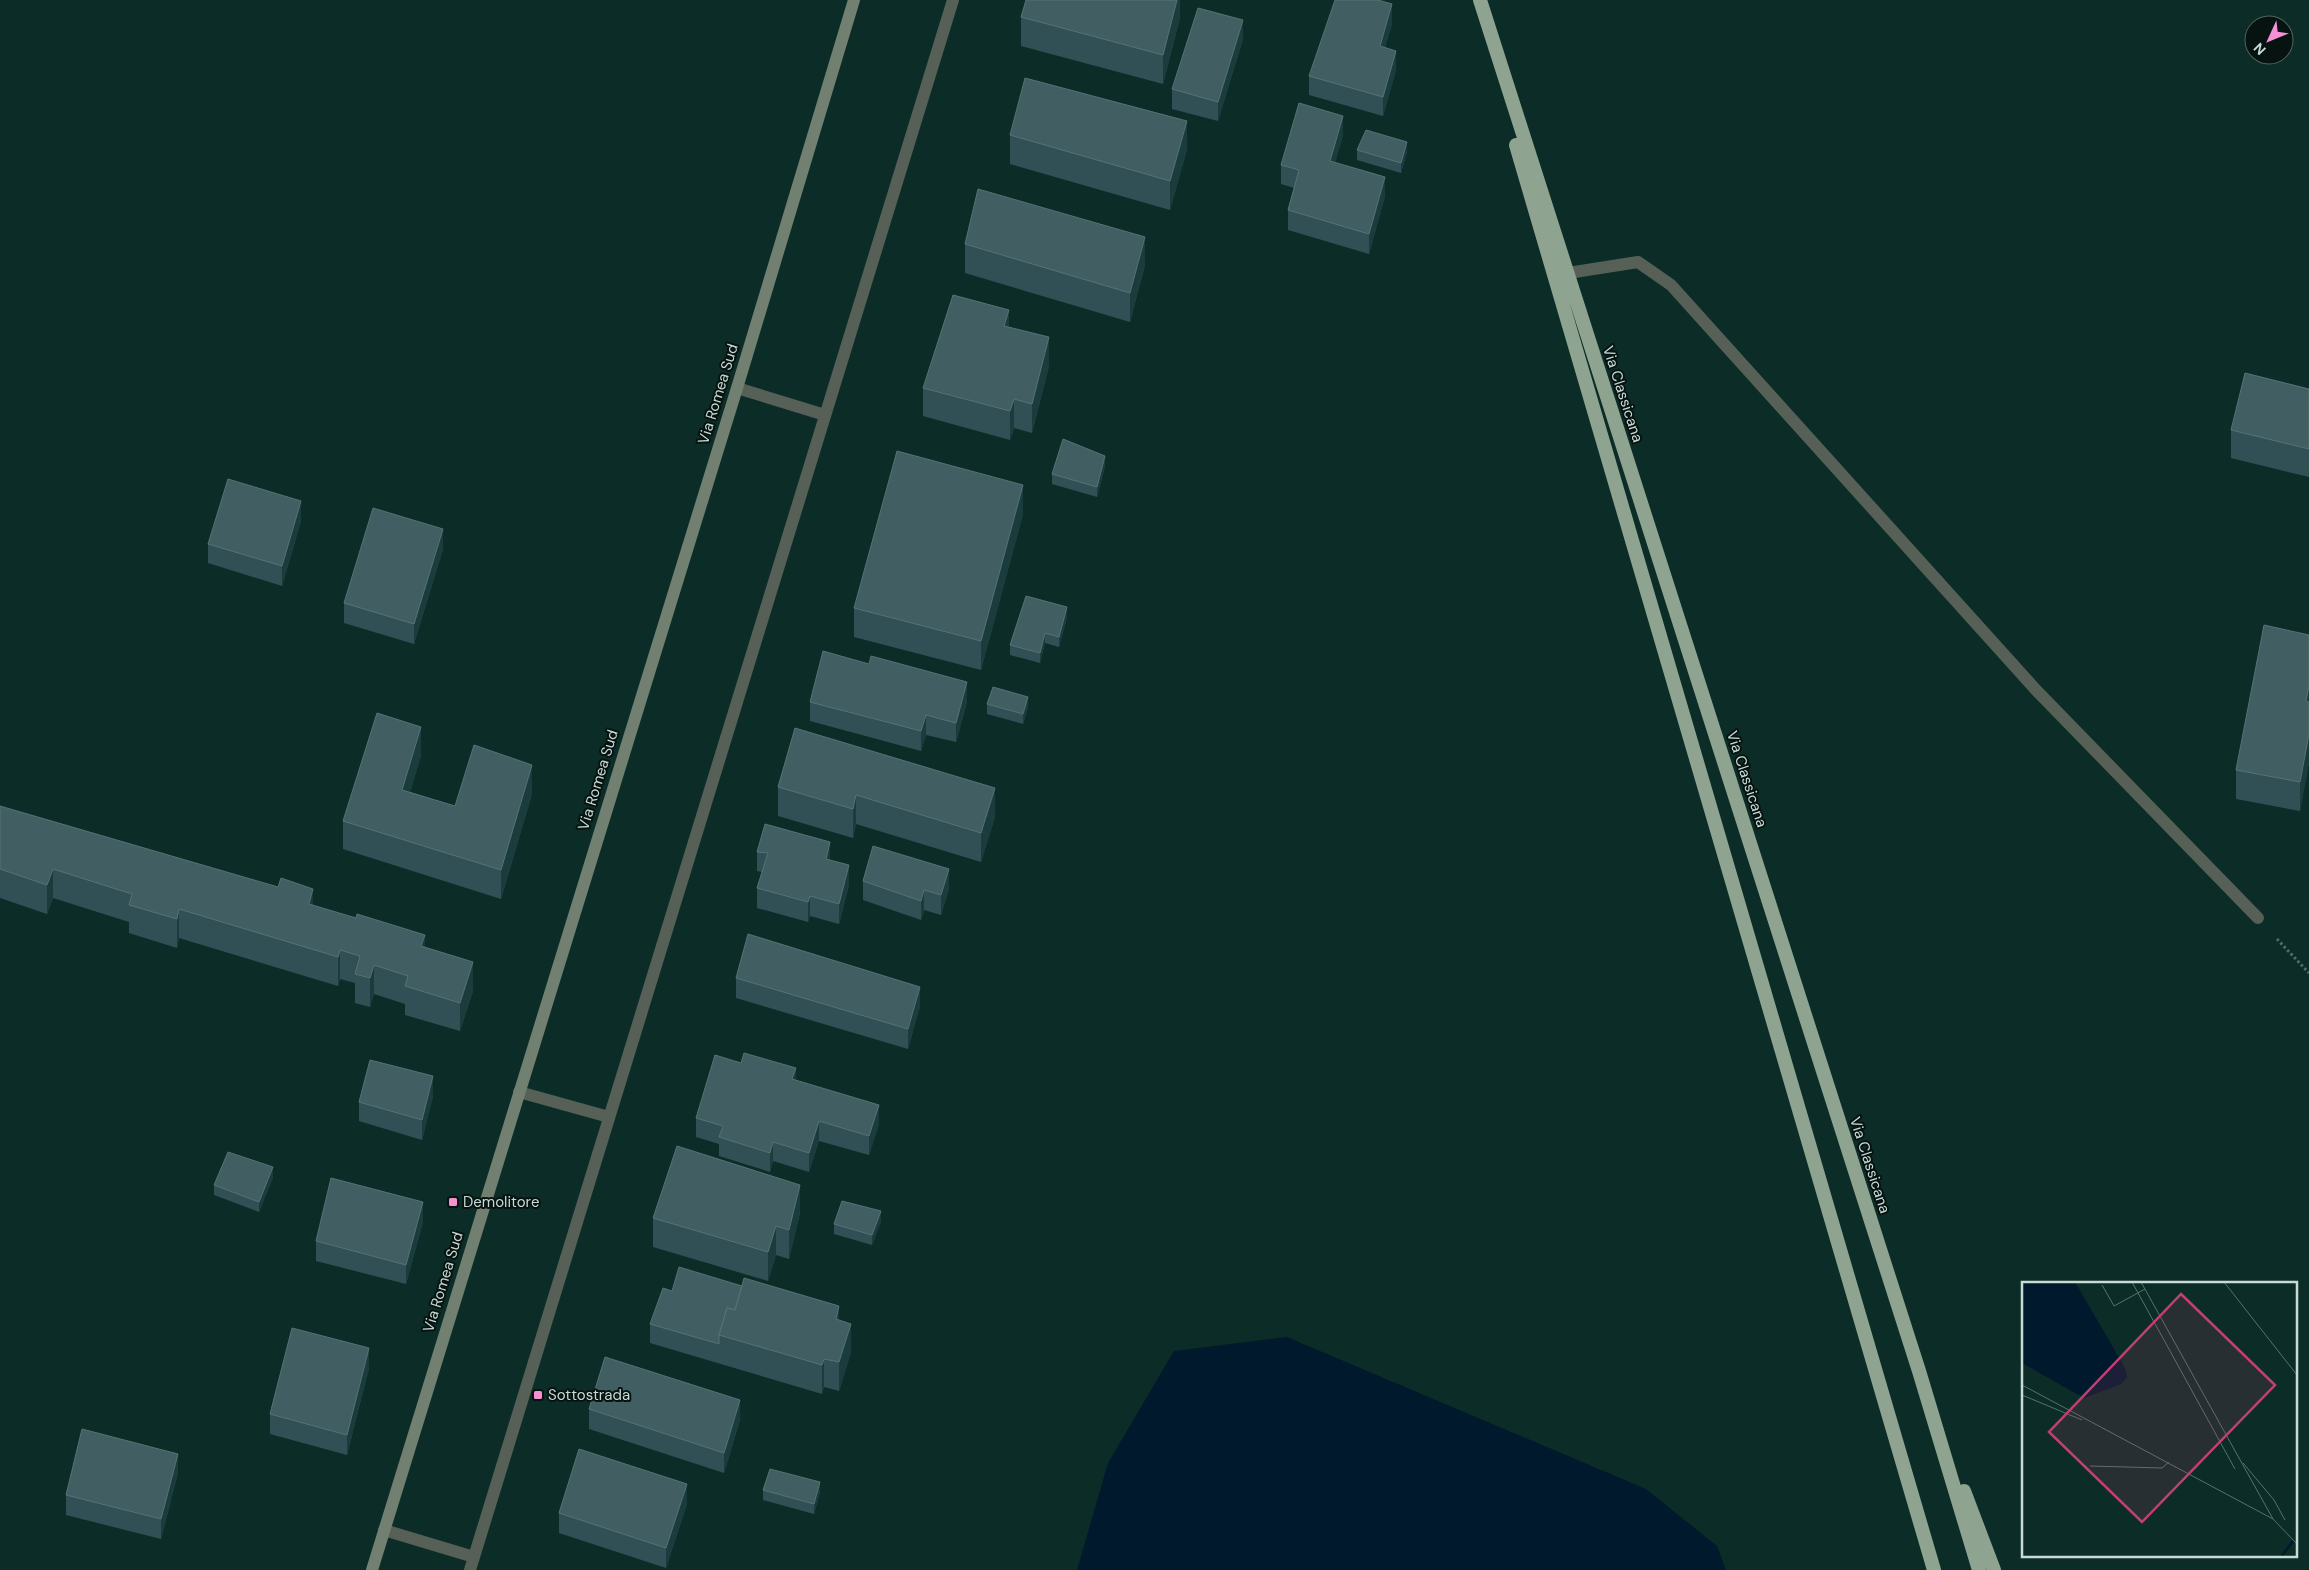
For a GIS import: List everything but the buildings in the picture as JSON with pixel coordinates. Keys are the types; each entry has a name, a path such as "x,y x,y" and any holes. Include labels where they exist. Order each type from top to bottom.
{"highway":[{"name":"Via Classicana","path":"1474,0 1934,1570"},
{"name":"Via Classicana","path":"1480,0 1919,1371 1979,1570"},
{"path":"1919,1371 1994,1570"}],"main road":[{"name":"Via Romea Sud","path":"372,1570 737,388 854,0"}],"street":[{"path":"470,1570 953,0"},
{"path":"1568,274 1638,262 1671,285 2036,690 2258,918"},
{"path":"737,388 825,416"},
{"path":"519,1092 609,1117"},
{"path":"384,1530 474,1557"}],"path":[{"path":"2258,918 2309,973"}],"water":[{"path":"1287,1337 1646,1489 1717,1546 1726,1570 1077,1570 1108,1463 1174,1351"}],"place":[{"name":"Demolitore","path":"453,1202"},
{"name":"Sottostrada","path":"538,1395"}]}
